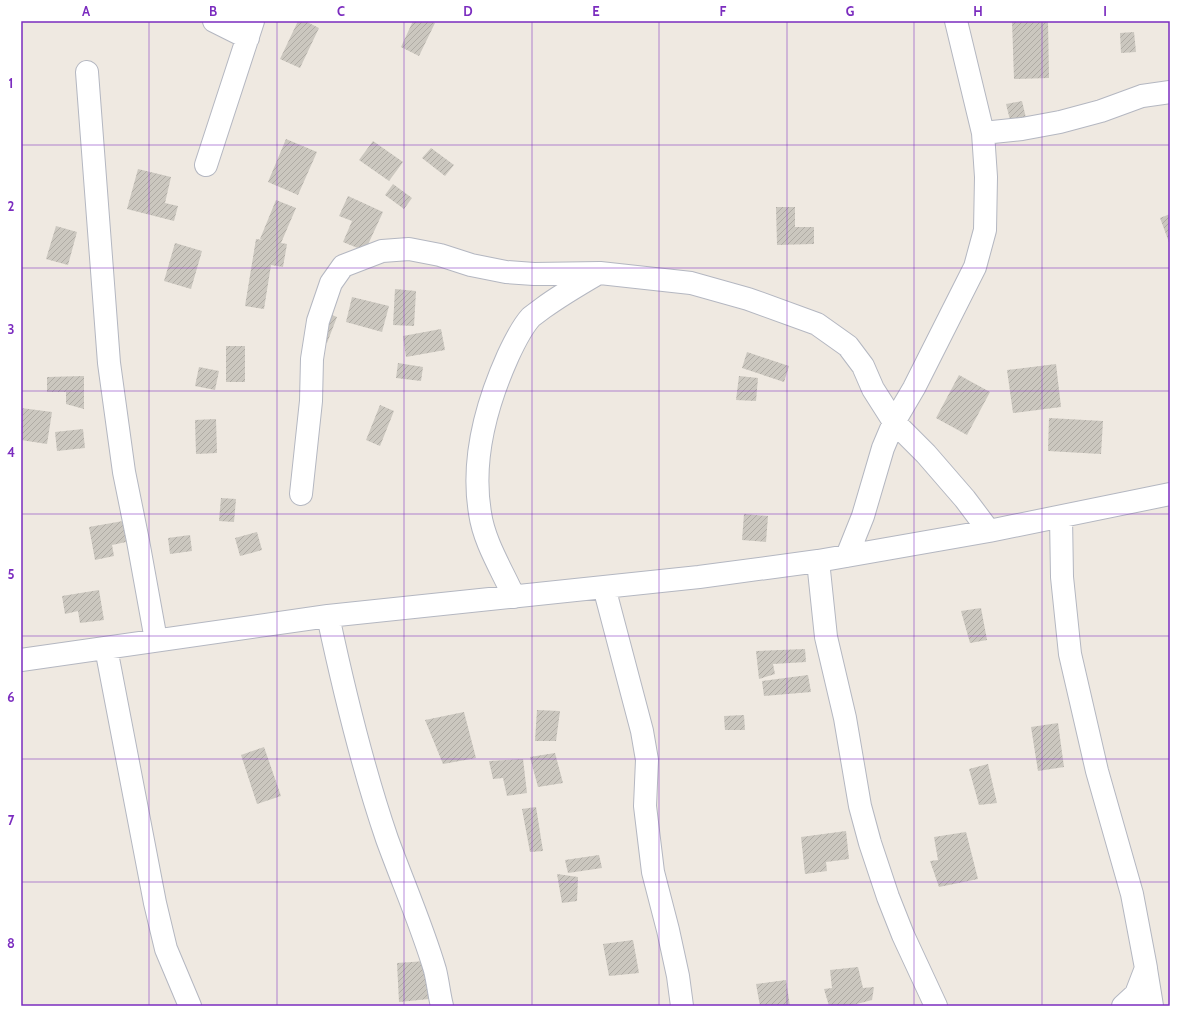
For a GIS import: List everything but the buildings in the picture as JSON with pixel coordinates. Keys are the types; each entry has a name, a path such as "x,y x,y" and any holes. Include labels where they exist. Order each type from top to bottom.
{"street":[{"path":"206,165 251,30 214,21"},
{"path":"847,556 863,516 883,448 894,422 914,388 975,267 985,230 986,177 983,133 956,21"},
{"path":"87,72 109,363 124,472 156,640"},
{"path":"983,133 1022,129 1060,122 1102,111 1142,96 1170,92"},
{"path":"301,494 311,401 312,359 318,321 331,283 343,266 382,251 409,249 440,255 471,265 506,272 534,274 600,273 691,283 748,299 817,324 848,346 863,366 873,388 894,422 926,454 965,499 989,531"},
{"path":"514,597 488,541 480,513 478,469 480,444 488,409 501,371 516,340 531,317 563,293 600,273"},
{"path":"21,660 328,616 699,577 818,561 989,531 1170,494"},
{"path":"1061,517 1062,577 1070,654 1097,771 1132,894 1152,1006"},
{"path":"818,561 826,637 845,718 860,806 870,843 888,898 936,1006"},
{"path":"604,587 642,731 647,760 645,806 653,872 678,976 682,1006"},
{"path":"328,616 344,688 364,766 387,838 435,971 442,1006"},
{"path":"106,648 154,903 166,949 190,1006"},
{"path":"1124,1006 1136,994 1146,968"}]}
